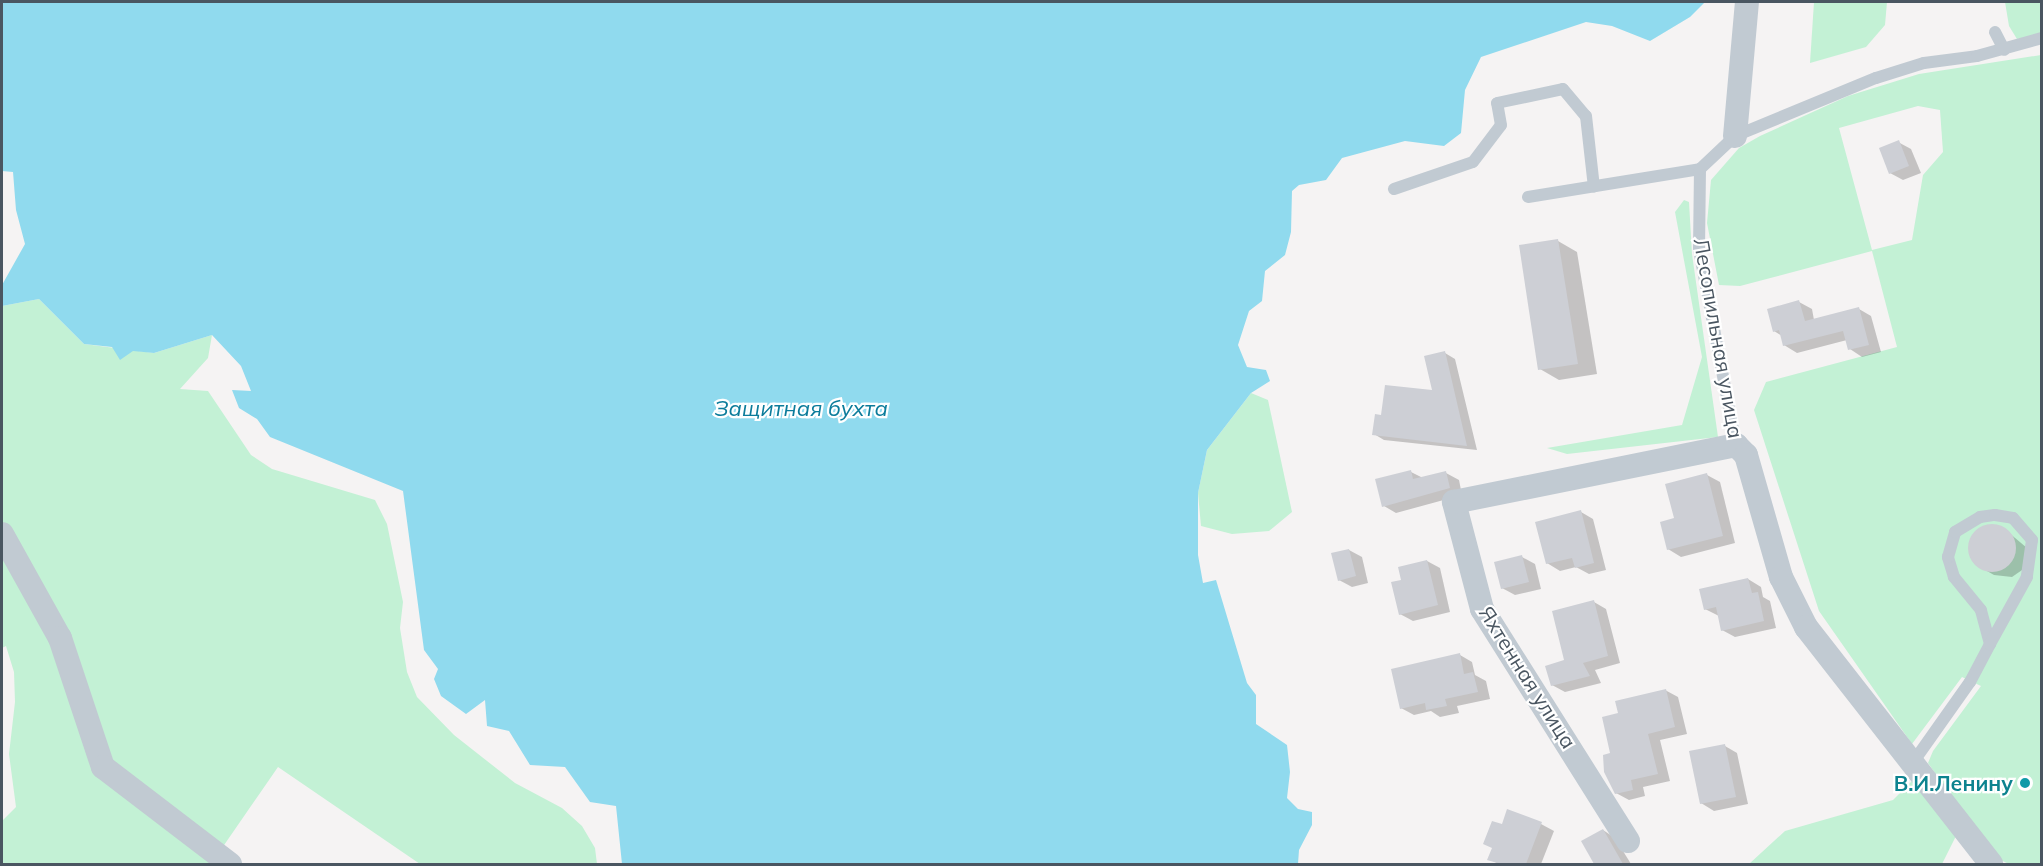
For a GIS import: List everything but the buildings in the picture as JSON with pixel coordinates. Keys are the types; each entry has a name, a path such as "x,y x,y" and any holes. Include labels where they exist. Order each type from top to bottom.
{"street":[{"path":"1735,136 1748,2"},
{"name":"Лесопильная улица","path":"1736,444 1746,454 1781,577 1806,627 1914,761 1991,864"},
{"name":"Яхтенная улица","path":"1628,841 1482,609 1454,502 1736,444"},
{"path":"2,534 60,638 103,767 230,864"}],"lane":[{"path":"1995,32 2004,50"},
{"path":"1528,197 1700,169 1735,136 1876,78 1924,63 2004,50 2042,38"},
{"path":"1394,189 1473,162 1501,125 1497,103 1563,89 1586,116 1594,187"},
{"name":"Лесопильная улица","path":"1700,169 1699,250 1736,444"},
{"path":"1914,761 1970,682 2027,577 2032,540 2013,518 1995,515 1980,517 1955,532 1949,550 1954,577 1981,610 1990,644"}],"green space":[{"path":"1814,2 1887,2 1885,25 1866,47 1810,63"},
{"path":"2005,2 2041,2 2041,34 2017,39 2009,26"},
{"path":"2041,55 2041,864 2009,864 1994,857 1928,763 1933,751 1981,686 1962,677 1912,744 1819,611 1754,410 1766,382 1897,347 1872,251 1740,286 1719,285 1707,223 1711,180 1739,148 1848,96 1919,74","holes":["1918,106 1940,110 1943,152 1923,175 1912,240 1872,250 1839,128"]},
{"path":"1684,200 1689,202 1692,254 1718,437 1567,454 1547,448 1682,425 1702,357 1675,212"},
{"path":"39,299 84,344 154,353 212,335 208,358 180,389 208,391 251,455 272,469 375,500 387,524 403,602 400,628 407,672 417,697 454,735 515,783 562,808 582,826 595,848 597,864 420,864 278,767 211,864 2,864 2,821 16,807 9,754 15,702 14,672 6,646 2,648 2,306"},
{"path":"1251,393 1268,400 1292,512 1269,531 1232,534 1201,526 1198,493 1207,450"},
{"path":"1917,776 1956,836 1942,864 1749,864 1785,831 1893,800"}],"water":[{"name":"Защитная бухта","path":"2,2 1705,2 1690,17 1650,41 1612,26 1586,22 1481,57 1465,90 1461,133 1444,146 1405,141 1342,158 1326,180 1299,185 1292,191 1291,232 1285,255 1265,271 1262,301 1249,311 1238,345 1247,367 1266,370 1270,381 1251,393 1207,450 1198,493 1198,555 1203,583 1216,580 1247,683 1256,695 1256,724 1287,745 1290,772 1287,798 1298,809 1312,812 1312,825 1299,850 1298,864 622,864 616,806 590,802 565,767 530,765 509,731 487,726 485,700 466,714 441,696 434,679 438,669 424,650 403,491 270,437 257,419 239,408 232,390 251,391 241,366 212,335 154,353 133,351 120,360 112,347 84,344 39,299 2,306 2,285 25,244 16,210 13,172 2,171"}],"place":[{"name":"В.И.Ленину","path":"2025,783"}]}
